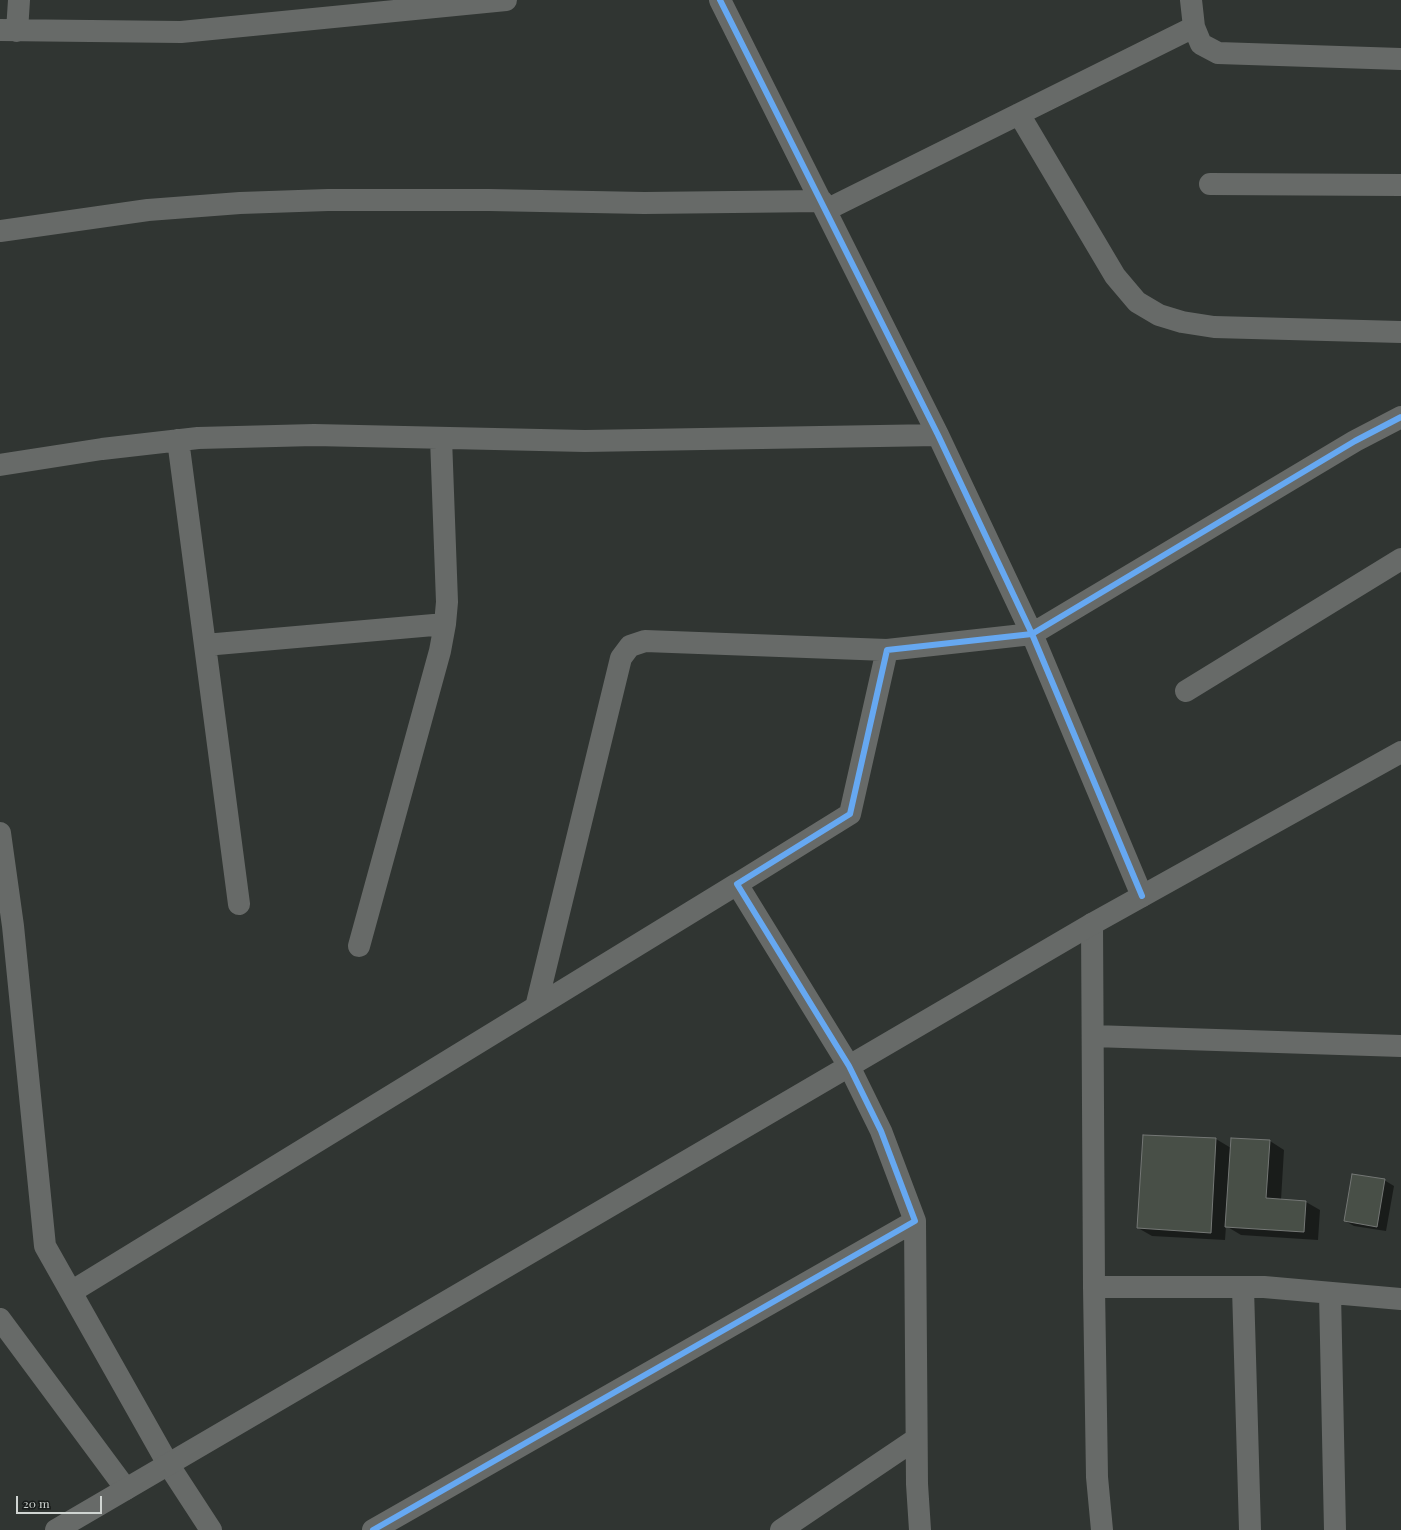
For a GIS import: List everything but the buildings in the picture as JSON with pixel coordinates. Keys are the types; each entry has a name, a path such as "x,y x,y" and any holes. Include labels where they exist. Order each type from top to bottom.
{"street":[{"path":"19,0 9,30 181,32 380,6 506,0"},
{"path":"720,0 938,435 1032,634 1142,896"},
{"path":"1191,0 1194,27 1201,44 1218,53 1401,59"},
{"path":"0,231 148,210 240,203 328,200 474,200 824,206 1019,114 1194,27"},
{"path":"1019,114 1115,276 1137,302 1159,315 1182,322 1214,327 1401,332"},
{"path":"1210,184 1401,185"},
{"path":"536,1007 621,658 630,646 645,641 887,650 1032,634 1354,441 1401,417"},
{"path":"0,465 102,449 198,438 314,435 585,441 938,435"},
{"path":"359,946 440,651 445,624 447,602 440,438"},
{"path":"178,440 239,904"},
{"path":"1186,691 1401,559"},
{"path":"204,645 445,624"},
{"path":"71,1292 850,814 887,650"},
{"path":"56,1530 1092,924 1401,752"},
{"path":"0,833 13,926 45,1246 168,1464 212,1530"},
{"path":"737,884 849,1066 881,1131 915,1221 916,1439 920,1530"},
{"path":"1092,924 1094,1287 1097,1477 1102,1530"},
{"path":"1093,1036 1401,1046"},
{"path":"373,1530 915,1221"},
{"path":"1094,1287 1264,1287 1401,1299"},
{"path":"1243,1288 1250,1530"},
{"path":"1330,1293 1335,1530"},
{"path":"0,1319 126,1489"},
{"path":"782,1530 916,1439"}],"cycle path":[{"path":"720,0 938,435 1032,634 1142,896"},
{"path":"373,1530 915,1221 881,1131 849,1066 737,884 850,814 887,650 1032,634 1355,441 1401,417"}]}
